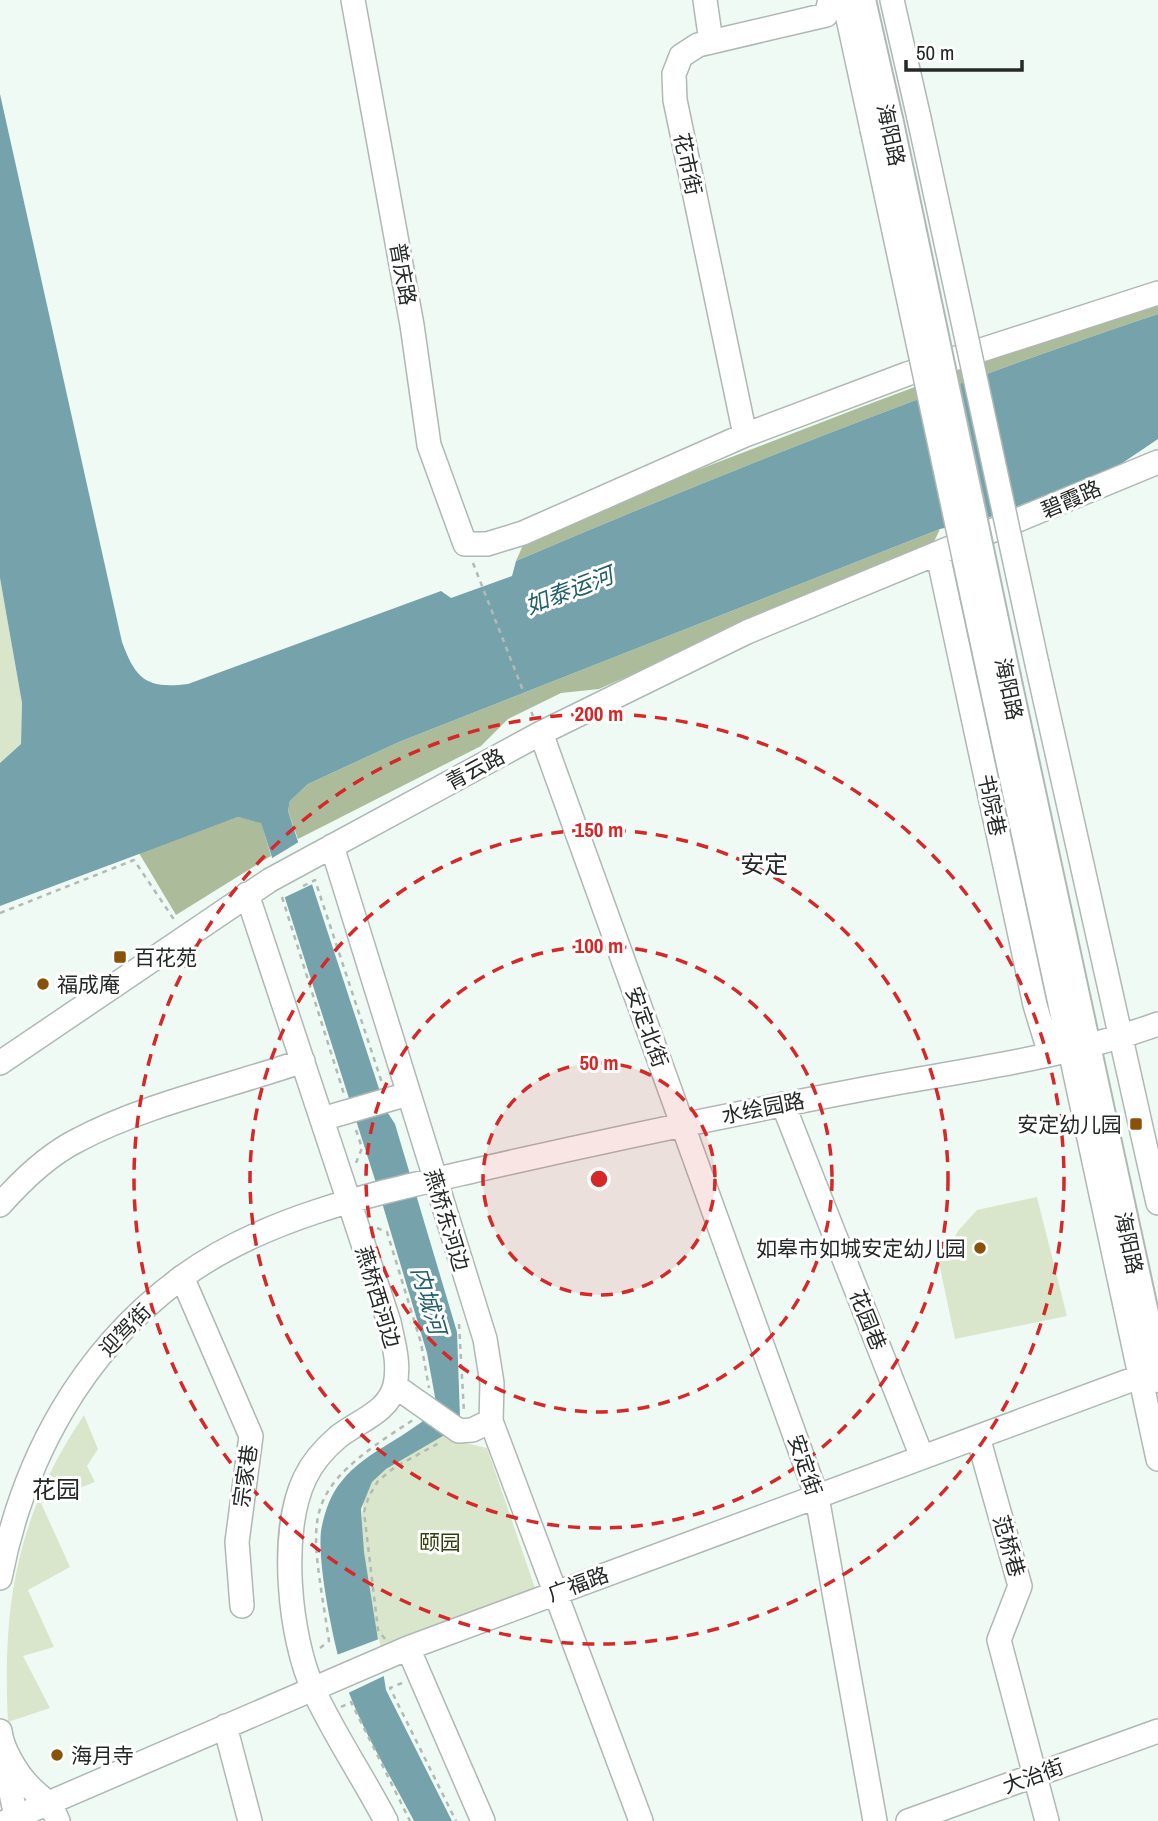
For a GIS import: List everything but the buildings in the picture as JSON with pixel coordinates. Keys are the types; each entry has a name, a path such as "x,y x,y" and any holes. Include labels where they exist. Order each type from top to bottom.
{"main road":[{"name":"海阳路","path":"861,0 896,122"},
{"name":"海阳路","path":"876,0 896,122 1014,673 1153,1374"},
{"name":"海阳路","path":"1086,1046 1158,1296"}],"street":[{"name":"普庆路","path":"353,0 412,325 429,445 470,554"},
{"path":"705,0 711,43"},
{"name":"花市街","path":"745,435 675,100 674,74 681,56 698,45 826,15 830,0"},
{"path":"844,0 896,122"},
{"path":"891,0 896,122"},
{"path":"470,554 487,544 523,533 745,435 907,373 1158,293"},
{"name":"碧霞路","path":"984,537 1158,462"},
{"name":"青云路","path":"0,1063 247,894 276,888 538,726 747,632 984,537"},
{"name":"书院巷","path":"938,555 1035,1005 1086,1046"},
{"path":"1014,673 1086,1046 1158,1203"},
{"name":"安定北街","path":"538,726 682,1123"},
{"name":"燕桥东河边","path":"320,861 394,1099 485,1339 492,1383 491,1421 641,1821"},
{"name":"燕桥西河边","path":"247,894 322,1119 355,1198 397,1357 395,1386"},
{"name":"水绘园路","path":"355,1198 682,1123 1086,1046 1158,1024"},
{"path":"0,1205 24,1178 78,1140 142,1114 303,1061"},
{"path":"322,1119 394,1099"},
{"name":"花园巷","path":"783,1104 922,1457"},
{"name":"安定街","path":"682,1123 817,1497 875,1821"},
{"name":"迎驾街","path":"0,1578 13,1522 27,1480 66,1401 94,1362 124,1329 182,1277 257,1235 355,1198"},
{"name":"宗家巷","path":"182,1277 251,1436 237,1542 242,1605"},
{"path":"1153,1374 1158,1459"},
{"name":"广福路","path":"11,1819 55,1812 225,1726 396,1653 1153,1374"},
{"path":"386,1821 326,1714 322,1684 293,1600 288,1547 293,1507 305,1477 320,1453 385,1405 395,1386 456,1429 472,1430 491,1421"},
{"name":"范桥巷","path":"978,1437 1020,1586 999,1640 1047,1821"},
{"path":"396,1653 419,1676 483,1821"},
{"path":"225,1726 250,1821"},
{"path":"0,1731 11,1819"},
{"name":"大治街","path":"908,1821 1158,1731"},
{"path":"1,1737 29,1786 55,1812"}],"path":[{"path":"470,554 538,726"},
{"path":"0,913 134,860 186,936"},
{"path":"320,861 394,1099"},
{"path":"276,888 362,1148 355,1198"},
{"path":"396,1653 378,1630 364,1512 378,1481 395,1467 456,1429 464,1420 459,1324"},
{"path":"419,1676 390,1688 456,1821"},
{"path":"326,1714 351,1702 410,1821"}],"green space":[{"path":"1158,301 1158,314 834,431 516,561 523,545 682,476 1083,324"},
{"path":"940,529 933,544 801,599 599,689 561,693 508,719 481,746 298,839 288,811 290,801 308,784 399,742"},
{"path":"0,578 22,703 21,744 0,763"},
{"path":"238,817 261,822 271,856 176,915 139,853"},
{"path":"1037,1197 1067,1316 955,1339 939,1263 958,1231 977,1210"},
{"path":"84,1415 98,1449 87,1466 95,1482 41,1503 70,1567 28,1590 54,1647 23,1656 50,1708 8,1722 8,1639 19,1562 43,1488"},
{"name":"颐园","path":"448,1433 461,1442 487,1448 535,1588 378,1648 364,1562 362,1516 365,1497 371,1483 387,1468"}],"water":[{"path":"0,94 122,642 138,673 153,683 162,685 188,684 441,591 451,598 512,576 516,561 675,495 834,431 1158,314 1158,439 1115,468 985,519 940,529 399,742 308,784 290,801 288,811 386,1110 395,1124 457,1332 460,1417 448,1433 386,1469 372,1482 361,1509 364,1552 386,1690 452,1821 414,1821 371,1742 349,1693 329,1612 322,1567 321,1531 334,1493 341,1482 363,1461 414,1428 437,1408 427,1353 377,1186 261,823 238,817 0,906 0,763 21,744 22,703 0,578"}],"pier":[{"path":"302,840 317,882 281,899 269,860"},
{"path":"379,1639 386,1675 346,1694 334,1656"}],"place":[{"name":"百花苑","path":"120,957"},
{"name":"福成庵","path":"43,984"},
{"name":"安定幼儿园","path":"1136,1124"},
{"name":"如皋市如城安定幼儿园","path":"980,1248"},
{"name":"海月寺","path":"57,1755"}],"district":[{"name":"安定","path":"764,864"},
{"name":"花园","path":"56,1489"}],"water label":[{"name":"如泰运河","path":"569,590"},
{"name":"内城河","path":"429,1300"}]}
